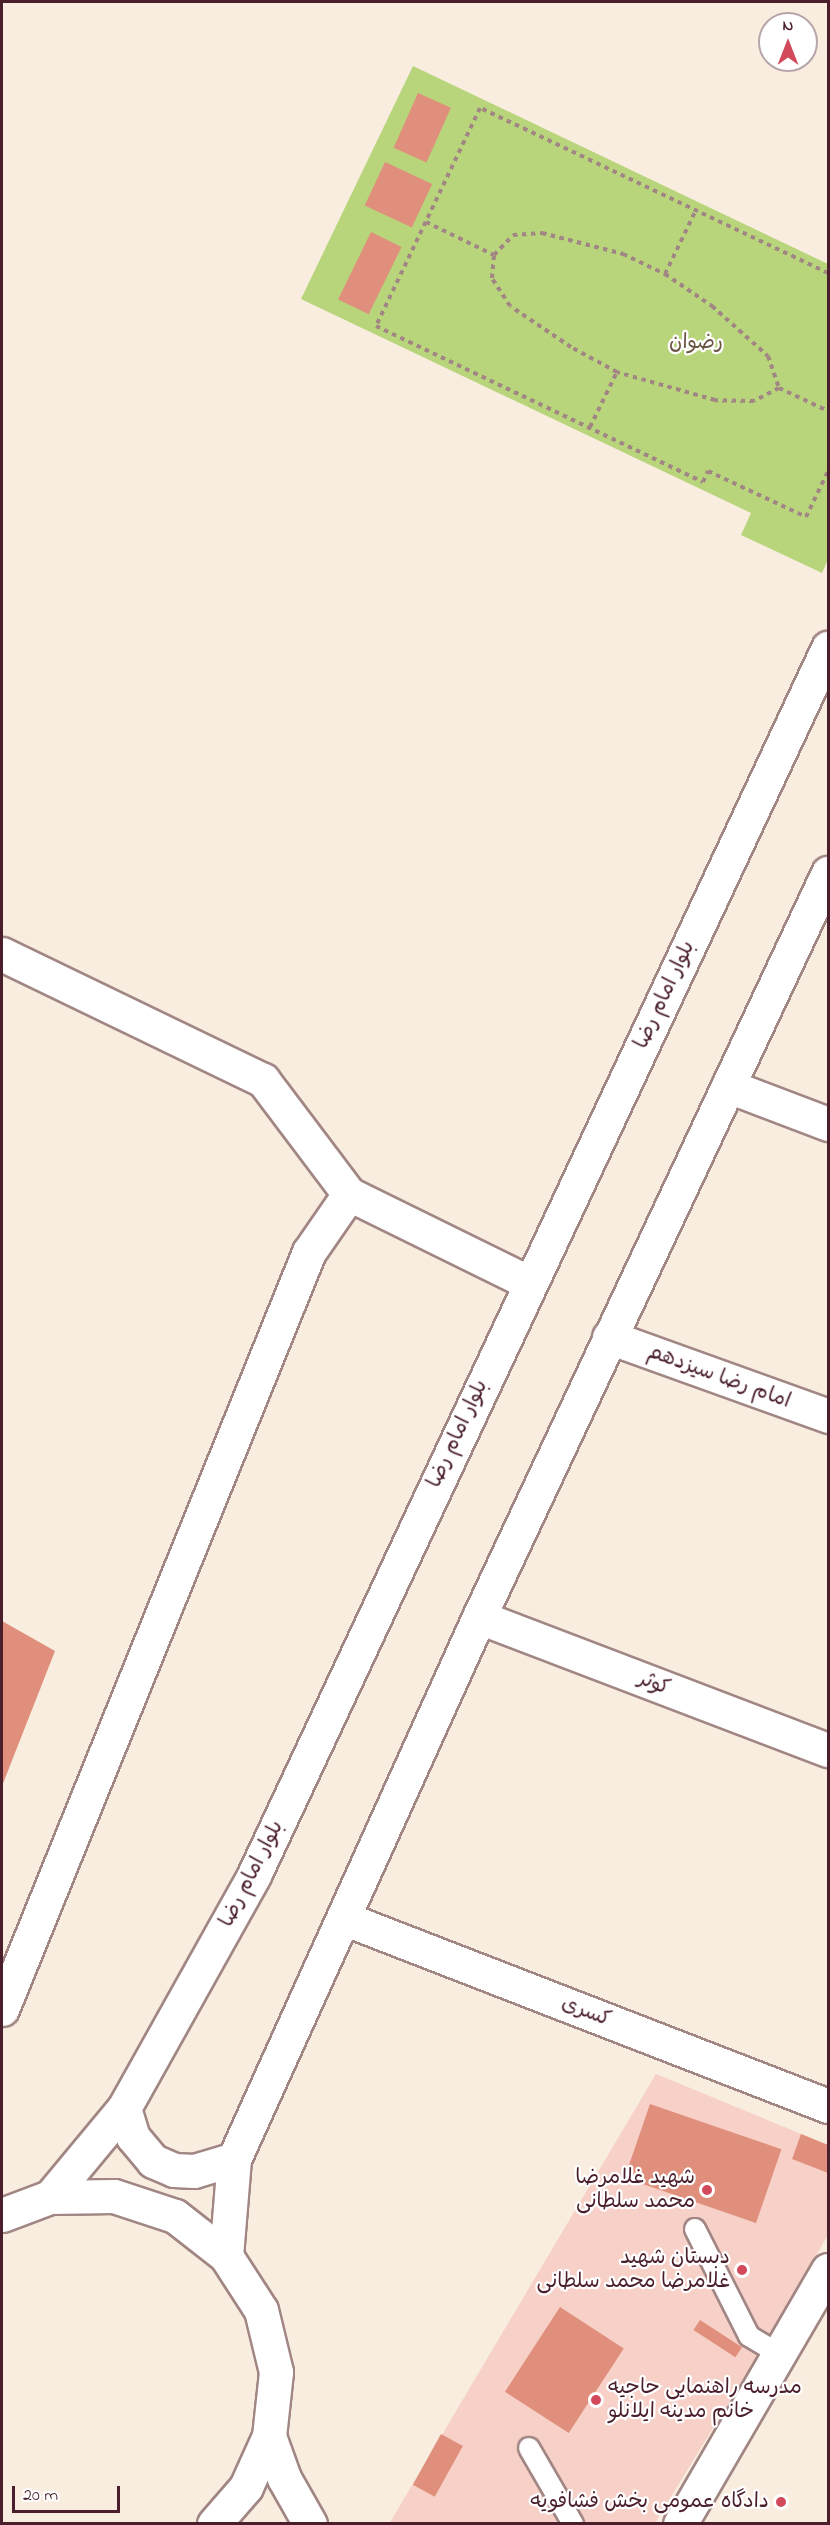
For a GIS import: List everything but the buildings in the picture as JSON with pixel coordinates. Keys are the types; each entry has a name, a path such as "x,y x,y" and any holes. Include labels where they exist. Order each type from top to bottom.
{"main road":[{"name":"بلوار امام رضا","path":"50,2197 124,2108 254,1875 828,648"},
{"path":"226,2256 234,2159 479,1617 828,873"},
{"path":"2,954 263,1080 348,1194 530,1282"},
{"path":"728,1086 828,1124"},
{"path":"2,2009 309,1252 348,1194"},
{"name":"امام رضا سیزدهم","path":"609,1337 828,1416"},
{"name":"کوثر","path":"479,1617 828,1750"},
{"name":"کسری","path":"343,1918 828,2106"},
{"path":"124,2108 133,2136 153,2161 174,2170 194,2171 234,2159"},
{"path":"2,2215 50,2197 114,2196 175,2216 226,2256 261,2310 276,2372 269,2436 246,2487 214,2523"},
{"path":"680,2523 828,2270"},
{"path":"269,2436 284,2478 310,2523"}],"lane":[{"path":"694,2229 749,2336 779,2354"},
{"path":"529,2448 573,2523"}],"path":[{"path":"828,273 480,108 376,326 703,482 708,471 806,517 828,471"},
{"path":"665,274 696,210"},
{"path":"426,222 494,255"},
{"path":"779,388 754,402 715,400 617,372 571,347 510,306 492,278 494,255 513,235 542,233 622,254 665,274 742,330 768,356 779,388 828,411"},
{"path":"590,427 617,372"}],"shaded area":[{"path":"656,2074 828,2145 828,2235 774,2328 655,2523 389,2524"}],"green space":[{"name":"رضوان","path":"413,66 828,264 828,559 822,573 741,535 751,513 301,299"}],"place":[{"name":"شهید غلامرضا محمد سلطانی","path":"707,2190"},
{"name":"دبستان شهید غلامرضا محمد سلطانی","path":"742,2270"},
{"name":"مدرسه راهنمایی حاجیه خانم مدینه ایلانلو","path":"596,2400"},
{"name":"دادگاه عمومی بخش فشافویه","path":"781,2502"}]}
